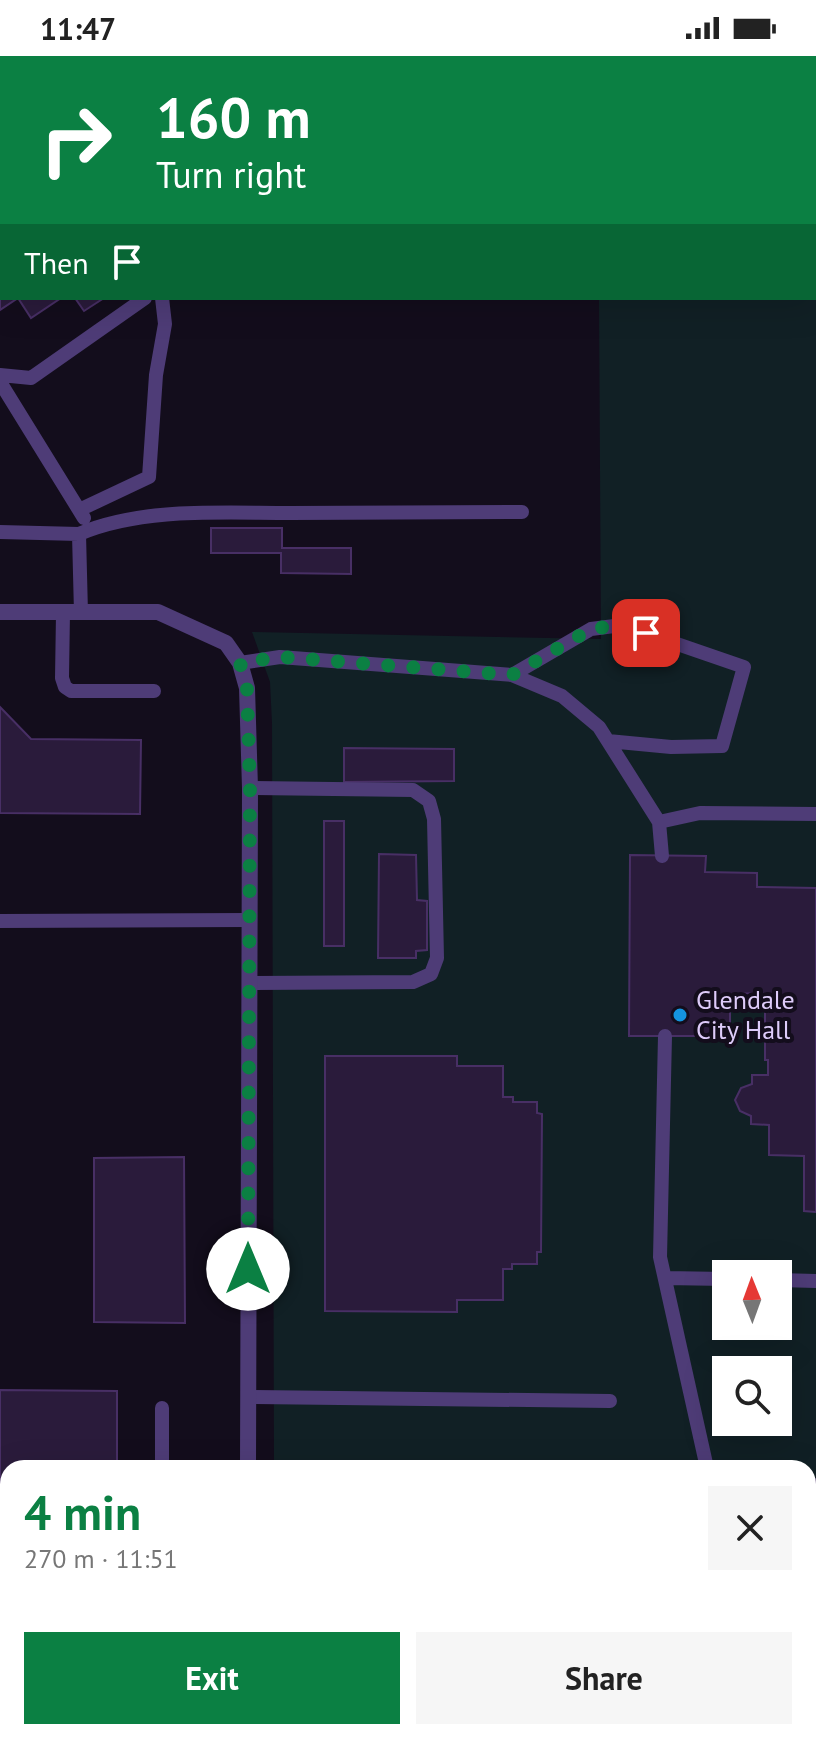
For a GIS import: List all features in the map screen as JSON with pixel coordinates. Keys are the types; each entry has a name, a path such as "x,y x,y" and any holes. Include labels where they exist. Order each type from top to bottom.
{"street":[{"path":"0,612 158,612 226,643 240,663 247,688 250,788 248,1460"}],"lane":[{"path":"0,375 31,378 142,300"},
{"path":"79,510 149,477 156,375 165,324 162,300"},
{"path":"0,382 79,510 85,532 81,613"},
{"path":"0,532 85,532 142,516 522,512"},
{"path":"63,613 62,678 65,687 71,691 154,691"},
{"path":"512,675 591,629 622,625 744,667 722,746 671,747 608,741"},
{"path":"240,663 280,657 512,675 562,696 599,727 659,822 662,856"},
{"path":"249,983 413,982 431,974 437,958 434,819 429,801 413,790 250,788"},
{"path":"659,822 700,813 816,814"},
{"path":"0,921 249,920"},
{"path":"665,1036 660,1257 705,1460"},
{"path":"665,1278 712,1279"},
{"path":"792,1280 816,1281"},
{"path":"248,1397 610,1401"},
{"path":"162,1408 162,1460"}],"shaded area":[{"path":"599,300 816,300 816,1460 274,1460 272,723 270,682 252,632 601,639"}],"building":[{"path":"0,300 15,300 0,310"},
{"path":"19,300 58,300 31,318"},
{"path":"76,300 101,300 84,311"},
{"path":"211,528 282,528 282,548 351,548 351,574 281,573 281,553 211,553"},
{"path":"0,707 31,739 141,740 140,814 0,813"},
{"path":"344,748 454,749 454,781 344,782"},
{"path":"324,821 344,821 344,946 324,946"},
{"path":"379,854 416,855 417,900 427,901 427,950 416,951 416,958 378,958"},
{"name":"Glendale City Hall","path":"630,855 706,856 705,872 757,873 757,887 816,888 816,1212 804,1211 804,1156 769,1155 769,1125 751,1124 751,1116 740,1111 735,1100 741,1088 752,1084 752,1075 768,1075 768,1060 765,1060 765,993 730,994 730,1036 629,1036"},
{"path":"325,1056 457,1056 457,1066 503,1066 503,1097 513,1097 513,1102 537,1102 537,1113 542,1114 541,1252 537,1252 537,1264 512,1264 512,1269 503,1269 503,1300 457,1300 457,1312 325,1311"},
{"path":"184,1157 185,1323 94,1322 94,1158"},
{"path":"0,1390 117,1391 117,1460 0,1460"}],"place":[{"name":"Glendale City Hall","path":"680,1015"}],"route":[{"path":"248,1269 250,788 247,688 240,663 280,657 512,675 591,629 622,625 646,633"}]}
